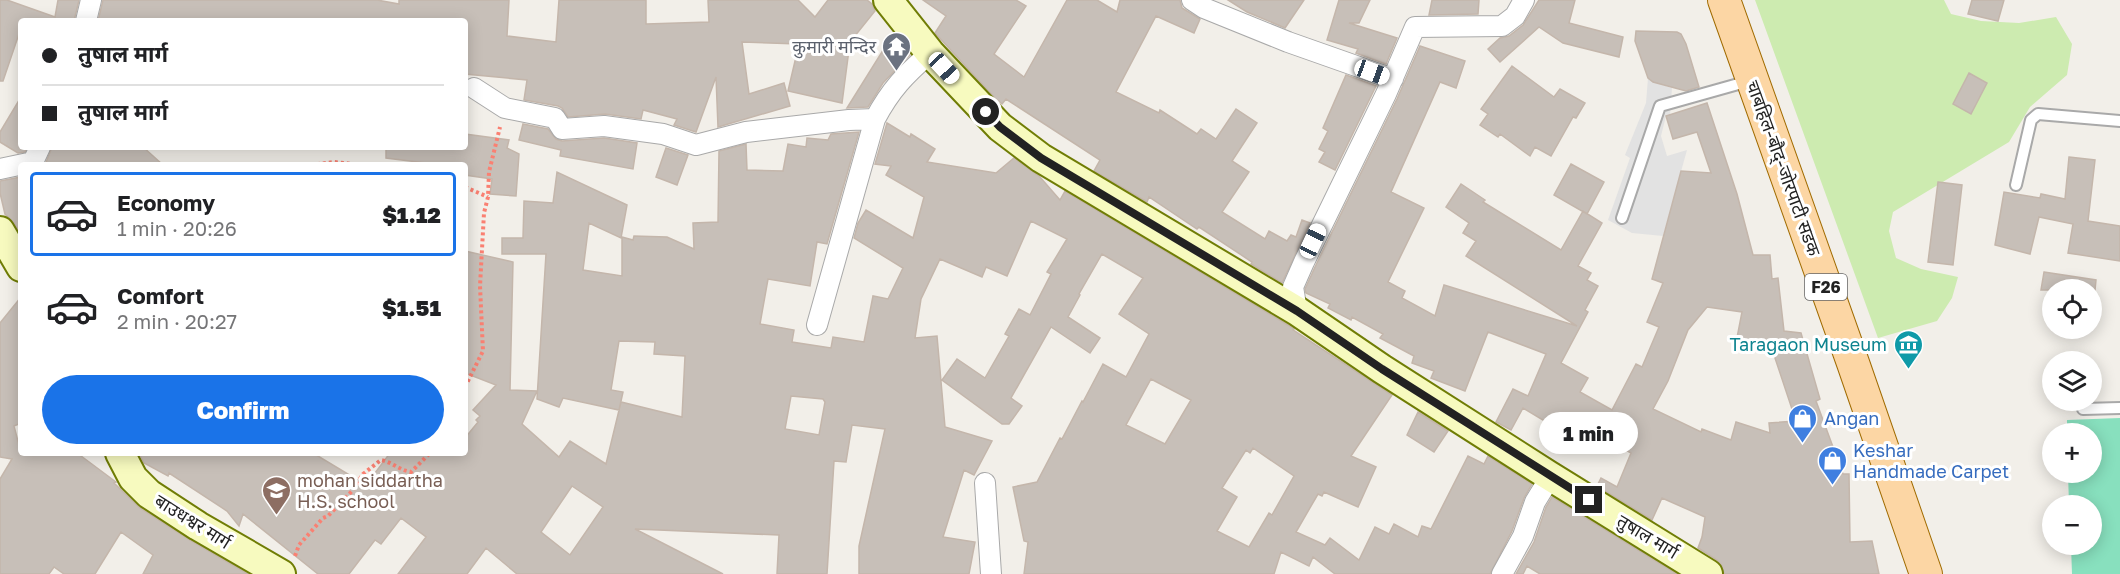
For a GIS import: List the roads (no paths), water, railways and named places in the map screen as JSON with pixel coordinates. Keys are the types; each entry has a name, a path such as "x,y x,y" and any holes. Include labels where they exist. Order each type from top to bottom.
{"main road":[{"name":"चाबहिल-बौद्-जोरपाटी सडक","path":"1724,0 1926,574"}],"street":[{"path":"87,18 91,0"},
{"name":"तुषाल मार्ग","path":"888,0 930,53 1000,127 1041,158 1297,311 1548,476 1708,574"},
{"path":"1192,0 1204,8 1288,42 1393,79"},
{"path":"1297,311 1293,287 1300,270 1393,79 1415,27 1502,26 1515,16 1524,0"},
{"path":"817,325 875,119 884,101 900,79 930,53"},
{"path":"474,88 505,108 555,118 562,129 604,126 663,134 696,145 746,132 875,119"},
{"path":"0,169 18,165"},
{"path":"0,231 18,262"},
{"name":"बाउधश्वर मार्ग","path":"122,456 133,478 148,494 198,526 286,568"},
{"path":"1502,574 1523,536 1535,502 1548,476"},
{"path":"985,483 991,574"}],"lane":[{"path":"1622,218 1660,105 1752,80"},
{"path":"2016,185 2031,120 2038,114 2120,122"},
{"path":"2102,408 2120,408"}],"place":[{"name":"कुमारी मन्दिर","path":"897,72"},
{"name":"Taragaon Museum","path":"1908,370"},
{"name":"Angan","path":"1803,444"},
{"name":"Keshar Handmade Carpet","path":"1832,486"},
{"name":"mohan siddartha H.S. school","path":"276,516"}]}
